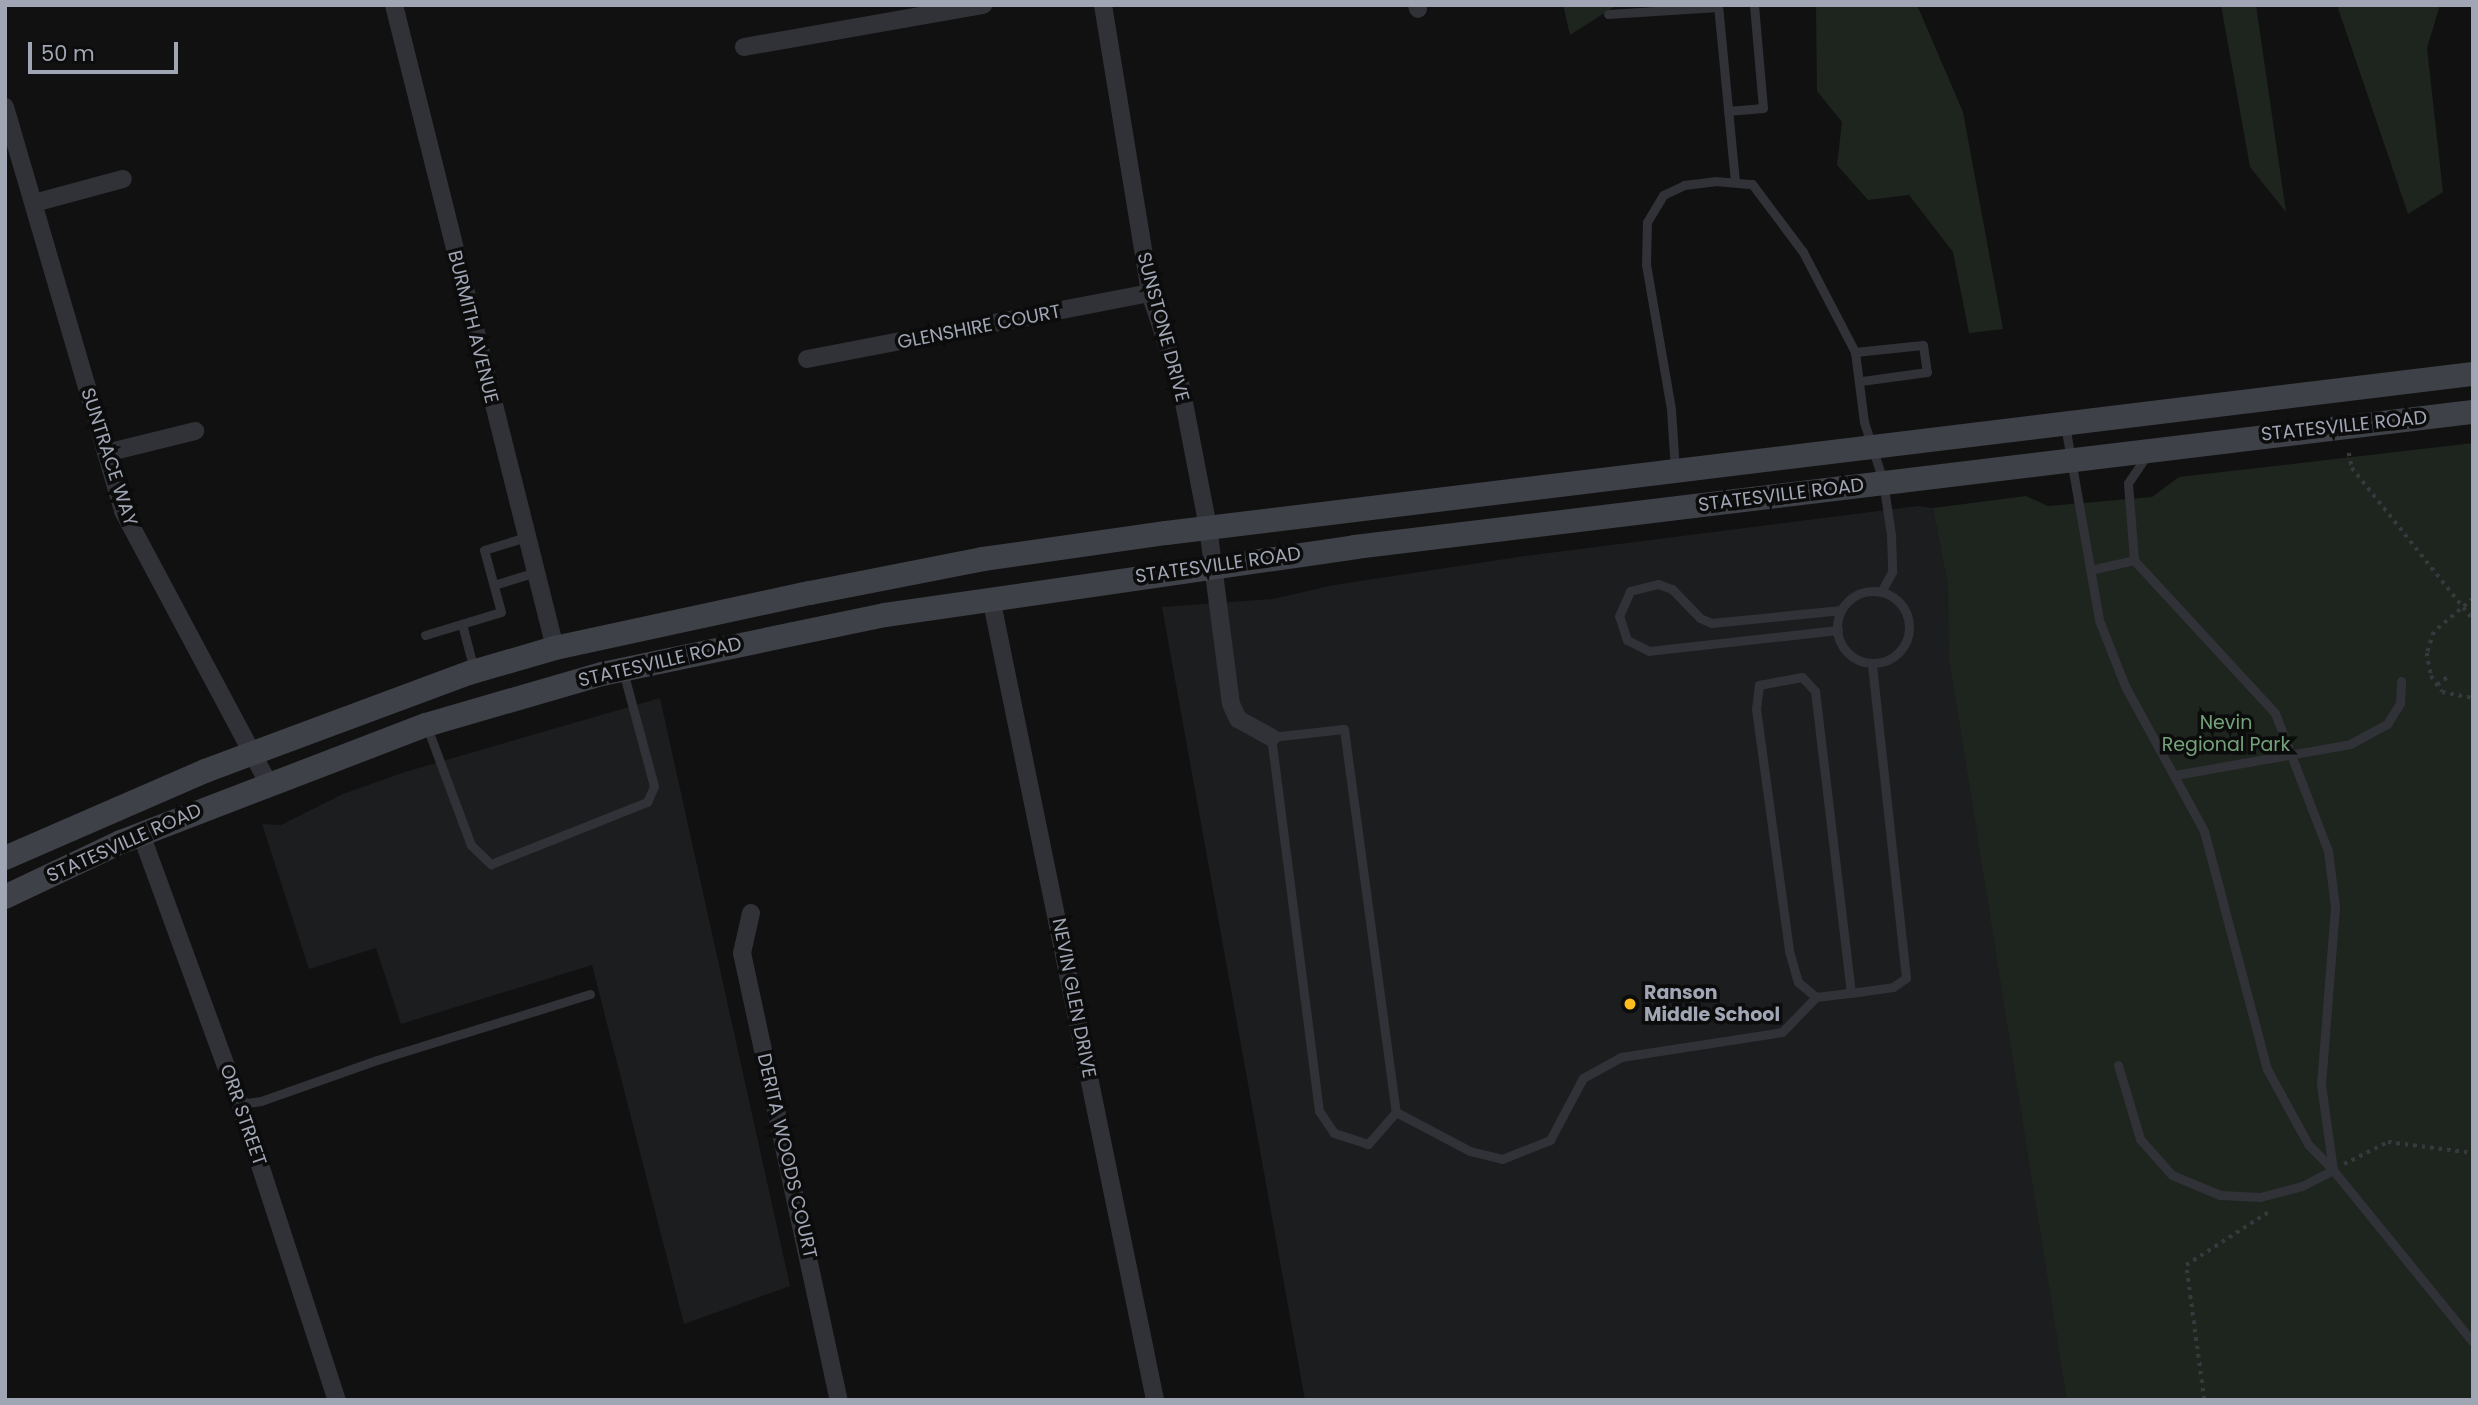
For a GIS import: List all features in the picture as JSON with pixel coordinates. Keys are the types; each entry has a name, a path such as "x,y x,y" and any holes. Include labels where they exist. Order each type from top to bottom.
{"main road":[{"name":"STATESVILLE ROAD","path":"5,858 253,752 475,672 555,648 983,559 1208,527 2473,374"},
{"name":"STATESVILLE ROAD","path":"5,897 141,834 268,783 426,726 622,669 991,597 1213,566 2070,457 2473,412"}],"street":[{"name":"BURMITH AVENUE","path":"394,5 555,648"},
{"path":"744,47 983,5"},
{"name":"SUNSTONE DRIVE","path":"1103,5 1150,293 1181,387 1208,527 1231,704 1238,719 1270,737"},
{"name":"SUNTRACE WAY","path":"5,107 106,453 132,532 268,783"},
{"path":"34,204 123,178"},
{"name":"GLENSHIRE COURT","path":"807,359 1150,293"},
{"path":"106,453 195,430"},
{"name":"NEVIN GLEN DRIVE","path":"991,597 1154,1400"},
{"name":"ORR STREET","path":"141,834 240,1104 337,1400"},
{"name":"DERITA WOODS COURT","path":"751,912 742,953 839,1400"}],"lane":[{"path":"1728,111 1763,107 1754,5"},
{"path":"1608,15 1718,6 1735,181"},
{"path":"1675,471 1671,409 1646,265 1647,222 1655,204 1673,190 1698,183 1735,181 1752,184 1765,195 1836,310 1855,352 1861,381 1864,422 1874,446 1883,481 1892,572 1881,592"},
{"path":"1855,352 1923,345 1927,372 1861,381"},
{"path":"2064,424 2099,620 2125,686 2204,831 2267,1069 2308,1144 2333,1170 2473,1342"},
{"path":"2160,447 2138,464 2128,483 2134,560 2276,713 2328,851 2335,907 2321,1085 2333,1170"},
{"path":"425,635 501,612 484,550 526,537"},
{"path":"2090,570 2134,560"},
{"path":"494,585 536,572"},
{"path":"1838,630 1649,652 1627,640 1619,616 1630,591 1658,584 1711,623 1841,610 1858,594 1881,592 1892,596 1907,614 1908,636 1895,656 1872,664 1850,655 1838,630 1841,610"},
{"path":"462,624 475,672"},
{"path":"1395,1112 1470,1151 1502,1159 1550,1140 1583,1078 1621,1057 1782,1032 1816,997 1893,987 1906,978 1872,664"},
{"path":"426,726 471,845 491,864 647,802 654,786 622,669"},
{"path":"1816,997 1798,982 1789,951 1756,709 1759,685 1802,677 1815,691 1851,992"},
{"path":"2175,775 2294,757 2350,744 2387,724 2400,703 2401,681"},
{"path":"1344,729 1395,1112 1368,1144 1334,1133 1319,1111 1270,737 1344,729"},
{"path":"240,1104 261,1101 377,1060 590,994"},
{"path":"2118,1065 2140,1139 2172,1175 2220,1195 2260,1197 2302,1186 2333,1170"}],"path":[{"path":"2348,453 2352,468 2471,617"},
{"path":"2473,599 2461,606 2434,632 2427,653 2437,685 2442,692 2473,698"},
{"path":"2437,685 2449,676"},
{"path":"2333,1170 2388,1142 2473,1153"},
{"path":"2203,1400 2186,1265 2277,1206"}],"shaded area":[{"name":"Ranson Middle School","path":"1918,506 1933,508 2102,1400 1305,1400 1162,607 1273,599 1334,585 1525,556"},
{"path":"660,698 790,1286 684,1324 592,965 401,1024 376,948 309,969 262,824 281,825 343,794 405,772"}],"green space":[{"path":"1563,5 1617,5 1570,35"},
{"path":"1816,5 1917,5 1963,112 2003,329 1969,333 1953,252 1909,195 1868,200 1837,165 1842,122 1817,91"},
{"path":"2221,5 2256,5 2286,212 2250,167"},
{"path":"2337,5 2440,5 2427,48 2443,192 2408,214"},
{"name":"Nevin Regional Park","path":"2473,443 2473,1400 2067,1400 1949,657 1948,587 1933,508 2026,496 2048,506 2152,497 2179,477"}],"place":[{"name":"Ranson Middle School","path":"1630,1004"}]}
